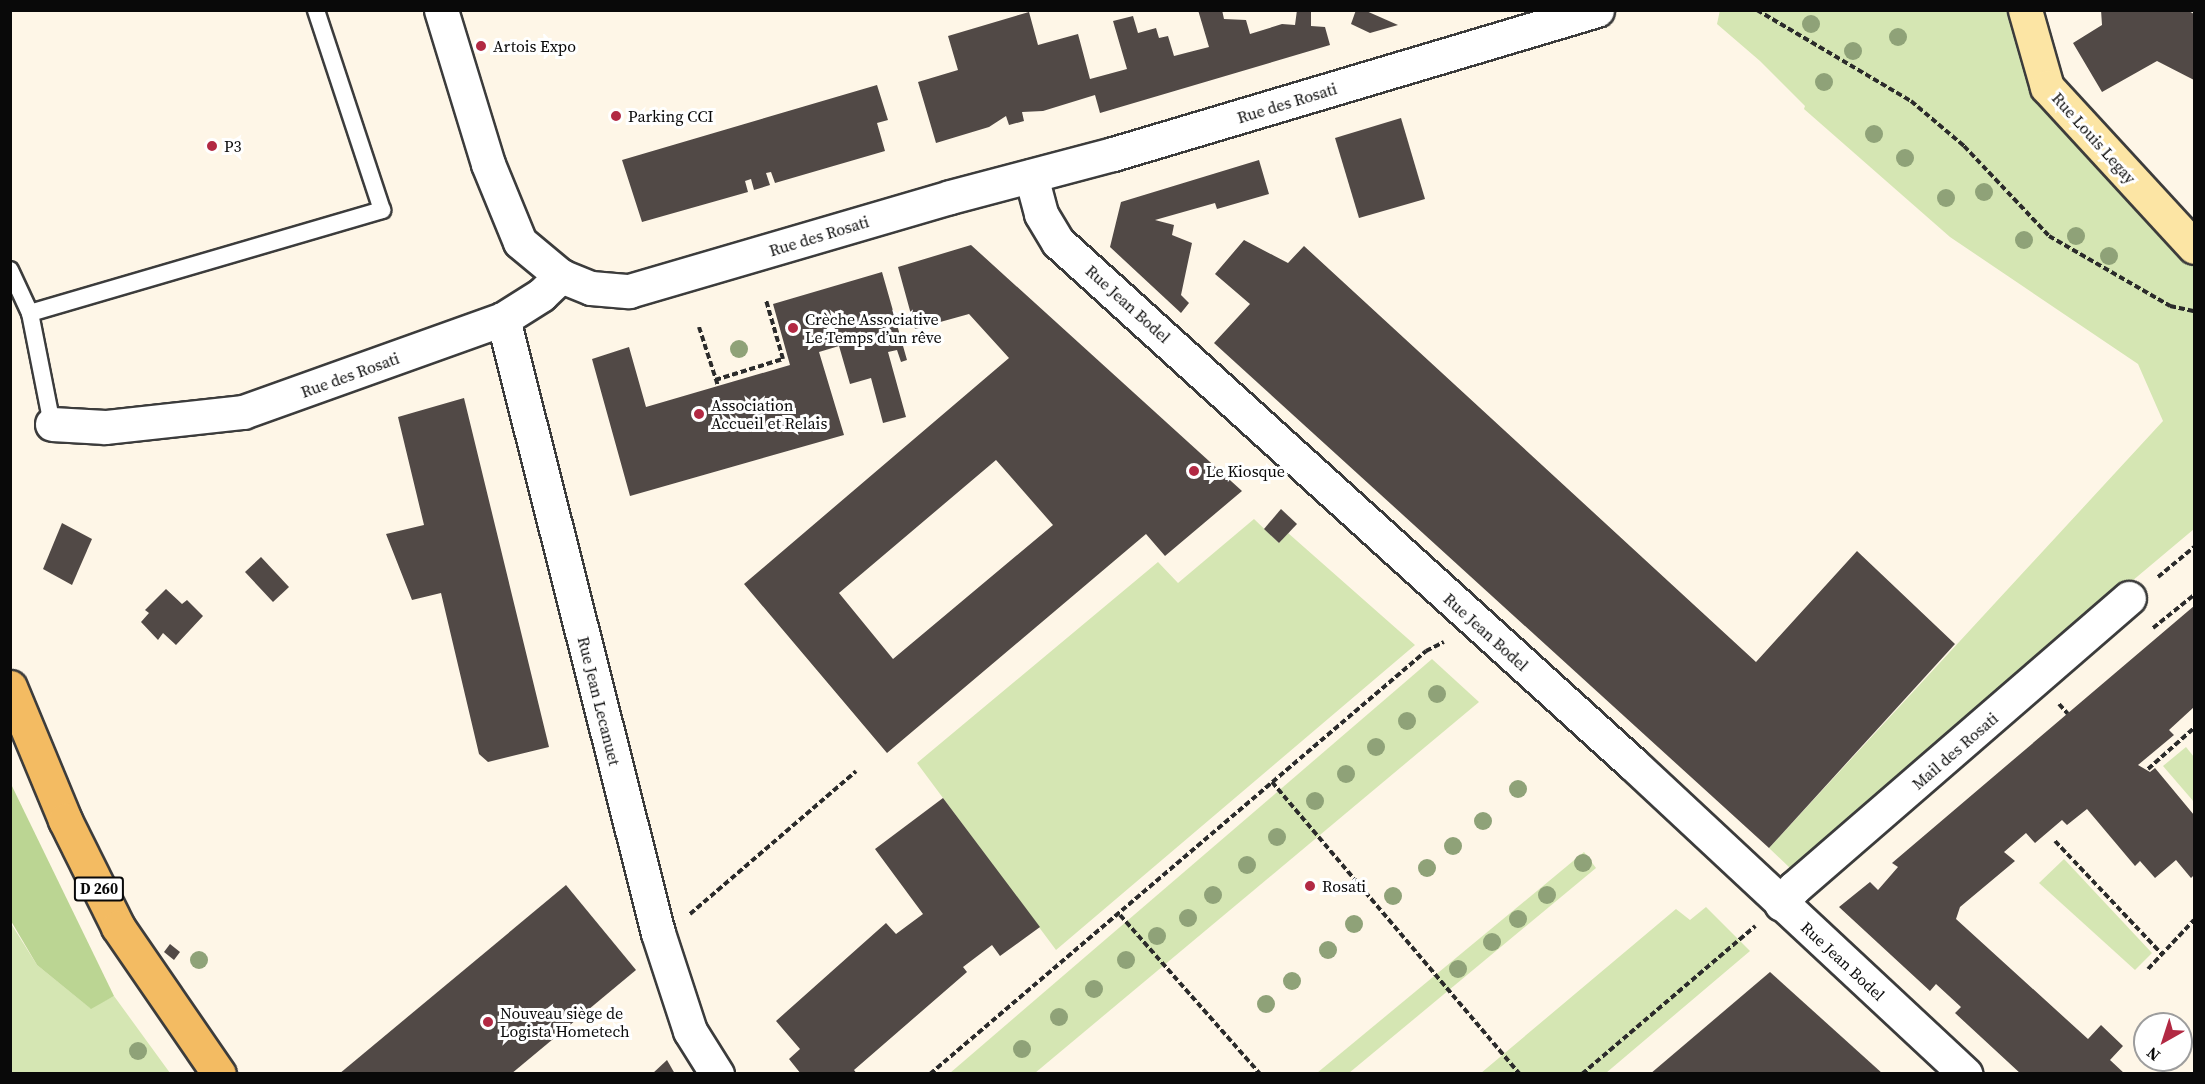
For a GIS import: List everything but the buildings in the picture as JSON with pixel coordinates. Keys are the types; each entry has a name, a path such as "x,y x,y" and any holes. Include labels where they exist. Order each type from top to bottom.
{"main road":[{"name":"Rue Louis Legay","path":"2025,10 2048,87 2194,247"},
{"name":"D 260","path":"10,687 65,819 118,927 219,1074"}],"street":[{"path":"441,10 472,116 507,216 520,242 561,276"},
{"name":"Rue des Rosati","path":"52,424 105,427 243,412 503,320 541,295 561,276 591,288 629,291 1031,176 1582,13"},
{"name":"Rue Jean Bodel","path":"1031,176 1041,214 1058,242 1476,624 1632,763 1780,904 1965,1074"},
{"name":"Rue Jean Lecanuet","path":"503,320 658,933 690,1031 717,1074"},
{"name":"Mail des Rosati","path":"1780,904 1794,888 2129,598"}],"lane":[{"path":"30,313 382,210 316,10"},
{"path":"10,270 30,313 52,424"}],"path":[{"path":"1757,10 1911,101 1964,146 2049,236 2170,306 2194,311"},
{"path":"715,380 783,359 766,300"},
{"path":"699,327 718,386"},
{"path":"2129,598 2194,548"},
{"path":"930,1074 1120,915 1426,651 1476,624"},
{"path":"2148,769 2194,728"},
{"path":"682,921 856,771"},
{"path":"1272,782 1520,1074"},
{"path":"2055,841 2162,954"},
{"path":"1582,1074 1780,904"},
{"path":"1120,915 1260,1074"},
{"path":"2148,969 2194,920"}],"green space":[{"path":"1720,10 2014,11 2037,86 2194,255 2194,529 1790,868 1769,848 2163,421 2138,364 1950,237 1804,109 1805,106 1760,61 1717,24"},
{"path":"1254,519 1279,543 1288,533 1415,645 1056,950 917,763 1158,562 1178,583"},
{"path":"1432,659 1479,702 1035,1073 950,1073"},
{"path":"2186,747 2194,757 2194,802 2163,766"},
{"path":"10,782 114,996 91,1009 37,965 11,921"},
{"path":"1584,852 1596,868 1349,1073 1317,1073"},
{"path":"2064,859 2152,953 2135,970 2039,883"},
{"path":"1706,907 1750,951 1606,1073 1481,1073 1676,909 1690,920"},
{"path":"10,922 37,965 90,1008 114,996 170,1073 11,1073"}],"place":[{"name":"Artois Expo","path":"481,46"},
{"name":"Parking CCI","path":"616,116"},
{"name":"P3","path":"212,146"},
{"name":"Crèche Associative Le Temps d’un rêve","path":"793,328"},
{"name":"Association Accueil et Relais","path":"699,414"},
{"name":"Le Kiosque","path":"1194,471"},
{"name":"Rosati","path":"1310,886"},
{"name":"Nouveau siège de Logista Hometech","path":"488,1022"}]}
